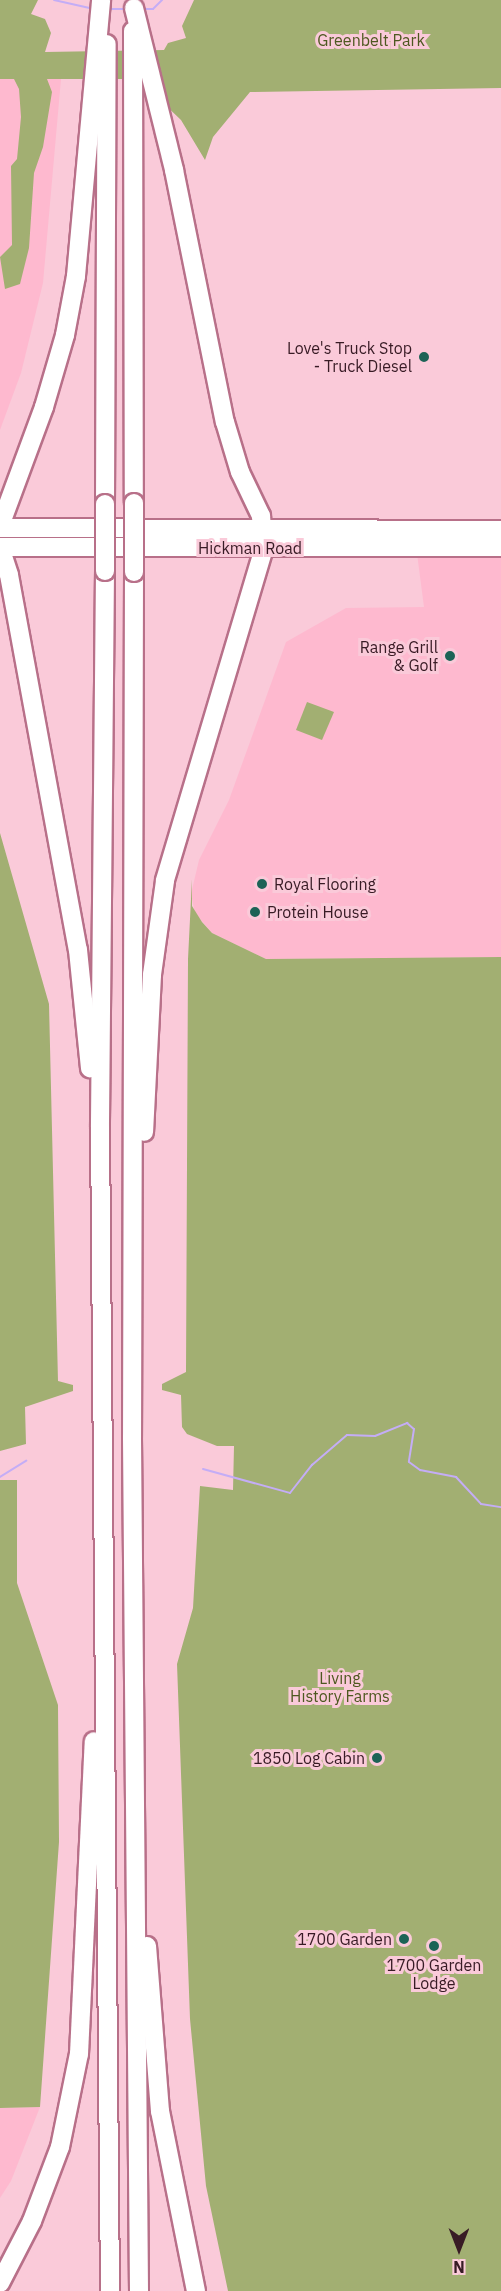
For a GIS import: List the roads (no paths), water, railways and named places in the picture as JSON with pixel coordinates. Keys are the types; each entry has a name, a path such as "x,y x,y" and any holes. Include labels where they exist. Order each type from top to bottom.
{"highway":[{"path":"101,0 98,104 105,571 100,1127 110,2291"},
{"path":"0,527 44,407 65,335 76,276 98,104 107,0"},
{"path":"134,4 131,104 135,572 132,1274 138,2291"},
{"path":"132,1274 152,975 165,881 264,548 263,528 225,422 159,104 134,4"},
{"name":"Hickman Road","path":"0,527 501,530"},
{"path":"0,547 9,575 78,950 91,1093 100,1127"},
{"name":"Hickman Road","path":"0,547 501,547"},
{"path":"0,2283 32,2221 60,2147 79,2054 94,1739 105,1647"},
{"path":"135,1783 160,2110 196,2291"}],"waterway":[{"path":"54,0 94,9"},
{"path":"141,9 153,9 162,0"},
{"path":"108,9 127,9"},
{"path":"203,1469 290,1493 312,1465 347,1435 375,1436 407,1423 414,1429 409,1462 420,1470 456,1477 481,1504 501,1507"},
{"path":"0,1477 26,1461"}],"place":[{"name":"Love's Truck Stop - Truck Diesel","path":"424,357"},
{"name":"Range Grill & Golf","path":"450,656"},
{"name":"Royal Flooring","path":"262,884"},
{"name":"Protein House","path":"255,912"},
{"name":"1850 Log Cabin","path":"377,1758"},
{"name":"1700 Garden","path":"404,1939"},
{"name":"1700 Garden Lodge","path":"434,1946"}],"park label":[{"name":"Greenbelt Park","path":"371,40"},
{"name":"Living History Farms","path":"340,1687"}]}
